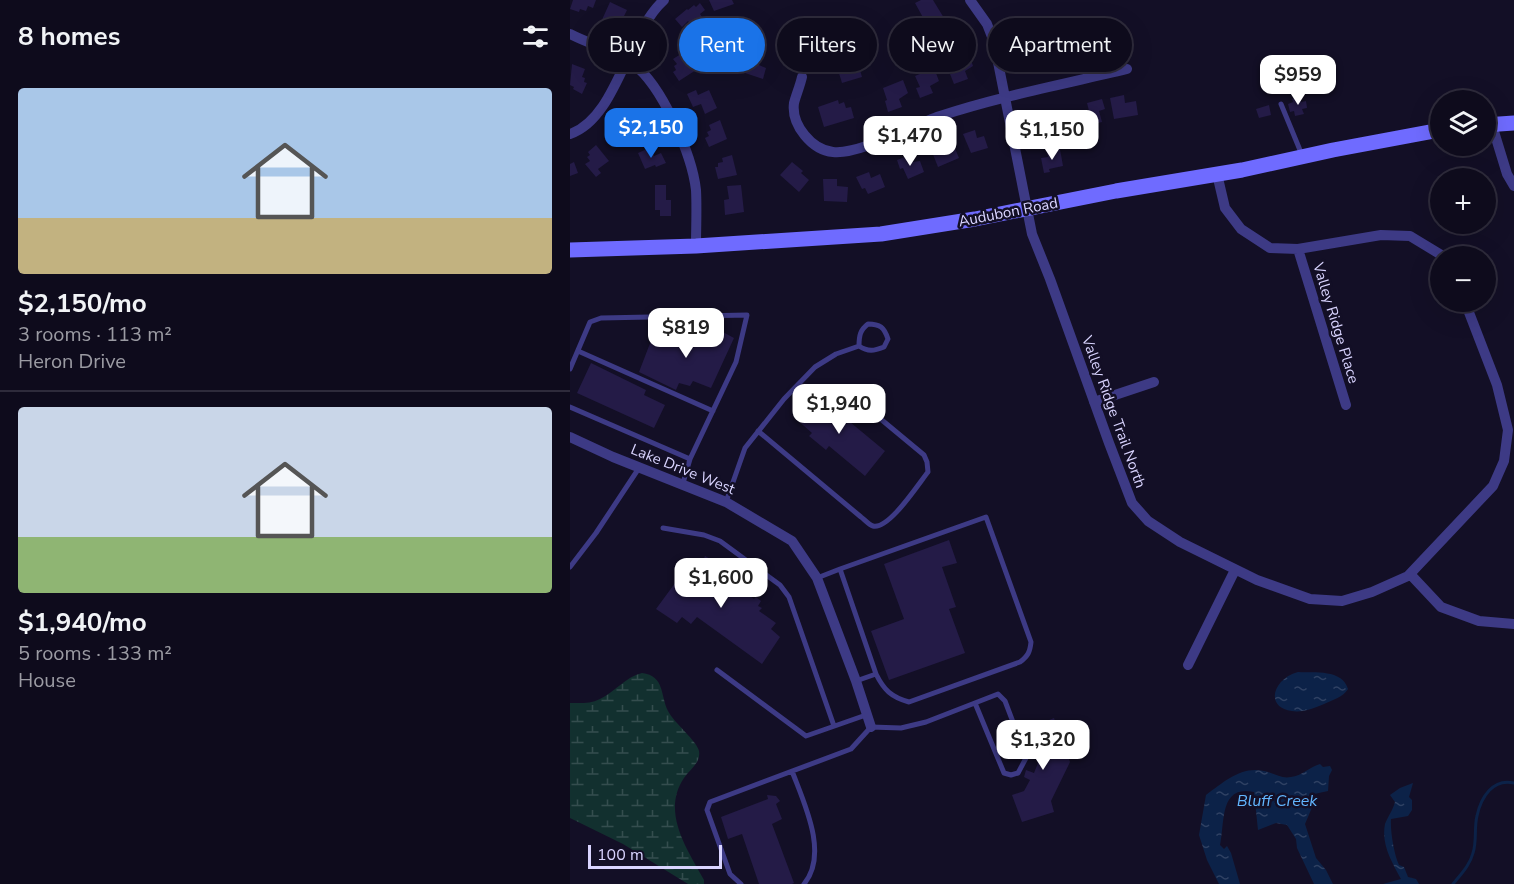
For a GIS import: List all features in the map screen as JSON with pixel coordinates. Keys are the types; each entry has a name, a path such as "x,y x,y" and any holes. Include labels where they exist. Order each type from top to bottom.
{"street":[{"path":"649,18 664,0"},
{"name":"Valley Ridge Trail North","path":"970,0 987,24 994,42 1032,234 1132,503 1148,520 1180,543 1235,570 1311,599 1342,601 1372,592 1410,574"},
{"path":"570,34 588,42"},
{"path":"570,134 590,124 603,106 620,72"},
{"path":"641,72 660,94 687,155 696,190 696,246"},
{"path":"802,77 794,105 797,123 809,141 831,153 851,152 939,116 1114,72"},
{"path":"1496,124 1514,123"},
{"name":"Audubon Road","path":"570,250 696,246 881,234 1217,174 1430,132"},
{"path":"1496,144 1514,186"},
{"path":"1217,174 1225,208 1241,230 1270,248 1298,249 1381,235 1410,236 1430,248"},
{"name":"Valley Ridge Place","path":"1298,249 1346,405"},
{"path":"1469,312 1500,397 1508,430 1504,460 1493,486 1410,574 1441,608 1479,621 1514,624"},
{"path":"1094,402 1154,382"},
{"name":"Lake Drive West","path":"570,437 726,501 792,541 817,578 868,714 870,727"},
{"path":"1188,664 1235,570"}],"lane":[{"path":"1281,104 1302,157"},
{"path":"570,369 590,322 602,318 747,315 736,362 690,459 682,483"},
{"path":"726,501 745,447 784,399 815,367 836,354 859,346 875,351 884,347 888,339 885,330 878,324 868,324 862,328 859,346"},
{"path":"578,351 713,411"},
{"path":"570,407 690,459"},
{"path":"758,431 861,517 873,526 877,526 890,519 928,472 924,455 877,416"},
{"path":"570,567 596,533 640,467"},
{"path":"817,578 840,569 986,517 1031,642 1030,650 1020,662 909,702 889,694 882,687 876,674 840,569"},
{"path":"663,528 704,535 720,541 780,585 789,597 834,726"},
{"path":"717,670 806,736 868,714"},
{"path":"856,681 876,674"},
{"path":"741,884 730,874 707,810 710,802 851,749 870,727 902,728 926,722 975,702 998,694 1005,702 1026,758 1018,773 1011,775 1004,773 975,702"},
{"path":"792,771 814,834 812,874 804,884"}],"green space":[{"path":"642,673 655,678 658,682 668,711 699,751 697,762 684,778 675,804 679,830 704,884 688,884 623,844 570,818 570,703 596,701 630,678"}],"water":[{"path":"1298,672 1334,675 1345,683 1348,689 1338,698 1304,711 1283,709 1275,699 1275,693 1282,681"},
{"name":"Bluff Creek","path":"1320,764 1323,767 1330,766 1332,770 1329,776 1328,791 1314,794 1313,805 1305,824 1316,858 1326,870 1333,884 1314,884 1297,848 1296,839 1287,825 1276,823 1258,830 1254,792 1243,791 1229,799 1220,845 1224,849 1227,846 1231,853 1240,884 1219,884 1207,860 1199,835 1206,795 1240,773 1256,770 1287,777 1299,775"},
{"path":"1413,783 1409,797 1412,800 1412,810 1408,816 1391,819 1391,829 1399,865 1404,867 1408,877 1416,879 1419,884 1383,884 1401,879 1388,853 1384,832 1385,824 1395,802 1390,795"}],"building":[{"path":"573,0 596,0 593,8 588,6 586,11 580,9 579,12 570,9"},
{"path":"709,0 732,0 734,4 714,11"},
{"path":"921,0 933,0 944,18 923,18 915,3"},
{"path":"610,2 627,10 623,18 603,18"},
{"path":"700,3 705,10 700,14 701,18 679,18 679,24 675,19 694,5 696,7"},
{"path":"679,55 679,72 693,72 679,81 673,72 677,64 673,59"},
{"path":"572,64 585,69 582,77 587,83 582,94 570,85"},
{"path":"742,72 765,72 763,79"},
{"path":"839,72 861,72 862,77 842,83"},
{"path":"924,72 936,72 939,81 930,86 933,93 920,98 916,88 920,87 915,76"},
{"path":"965,72 968,79 954,84 950,74"},
{"path":"903,80 908,93 899,99 902,107 888,112 883,88"},
{"path":"696,90 698,95 709,90 717,108 705,114 701,104 693,107 687,94"},
{"path":"1124,95 1125,103 1136,101 1138,115 1114,119 1110,98"},
{"path":"1300,97 1301,102 1306,101 1307,108 1302,109 1304,114 1295,116 1294,111 1290,112 1288,104 1293,102 1292,99"},
{"path":"1102,99 1105,109 1099,111 1102,122 1084,126 1081,113 1089,111 1087,103"},
{"path":"838,100 839,104 844,102 846,108 851,107 854,118 824,127 818,107"},
{"path":"1269,105 1271,115 1259,118 1256,109"},
{"path":"632,110 635,117 644,113 649,126 639,130 638,127 628,130 621,119 622,114"},
{"path":"1054,115 1058,134 1047,136 1048,141 1037,143 1034,127 1042,126 1042,118"},
{"path":"720,120 727,139 709,147 705,138 709,136 707,132 711,130 709,125"},
{"path":"975,130 977,138 984,136 988,148 971,153 963,134"},
{"path":"942,142 945,150 954,146 959,158 938,167 930,147"},
{"path":"596,145 609,161 598,169 601,173 596,177 585,164 590,161 587,157 590,155 588,152"},
{"path":"651,147 654,156 661,153 666,163 645,169 638,153"},
{"path":"1060,149 1063,166 1049,169 1050,172 1044,173 1041,158 1048,157 1047,151"},
{"path":"732,155 737,175 718,179 715,167 718,167 718,163 723,162 722,158"},
{"path":"910,155 912,162 920,161 924,172 908,179 903,168 900,169 897,160"},
{"path":"574,162 578,173 570,176 570,164"},
{"path":"792,162 803,171 801,173 809,180 799,192 780,175"},
{"path":"869,172 871,178 880,174 885,187 868,194 865,188 862,189 856,177"},
{"path":"823,179 837,179 837,186 848,187 847,202 824,201"},
{"path":"655,185 666,185 666,200 671,200 671,216 660,216 660,210 655,210"},
{"path":"741,185 744,212 725,215 724,200 729,199 727,186"},
{"path":"668,331 678,336 681,332 692,337 693,333 703,338 706,332 719,337 721,331 734,338 711,388 693,381 690,386 679,383 676,390 639,372 654,333 664,337"},
{"path":"591,363 646,390 644,395 665,405 654,428 577,393"},
{"path":"815,393 885,451 865,476 829,446 826,450 809,436 812,433 795,418"},
{"path":"949,540 957,563 942,567 956,607 949,609 965,653 889,680 871,631 904,619 884,564"},
{"path":"705,556 712,560 708,565 754,599 756,597 761,601 758,606 762,608 759,611 776,623 771,629 780,637 762,664 697,617 691,624 682,617 677,623 656,609 692,560 696,563 699,559 703,561"},
{"path":"1054,718 1070,762 1051,801 1054,812 1022,822 1012,795 1024,791 1030,780 1024,777 1026,770 1034,773 1038,763 1025,730"},
{"path":"767,795 776,796 780,801 776,804 782,819 772,824 794,883 792,884 759,884 742,834 728,839 721,817 768,799"}],"waterway":[{"name":"Bluff Creek","path":"1453,884 1472,857 1477,816 1485,796 1489,790 1500,783 1514,783"}]}
